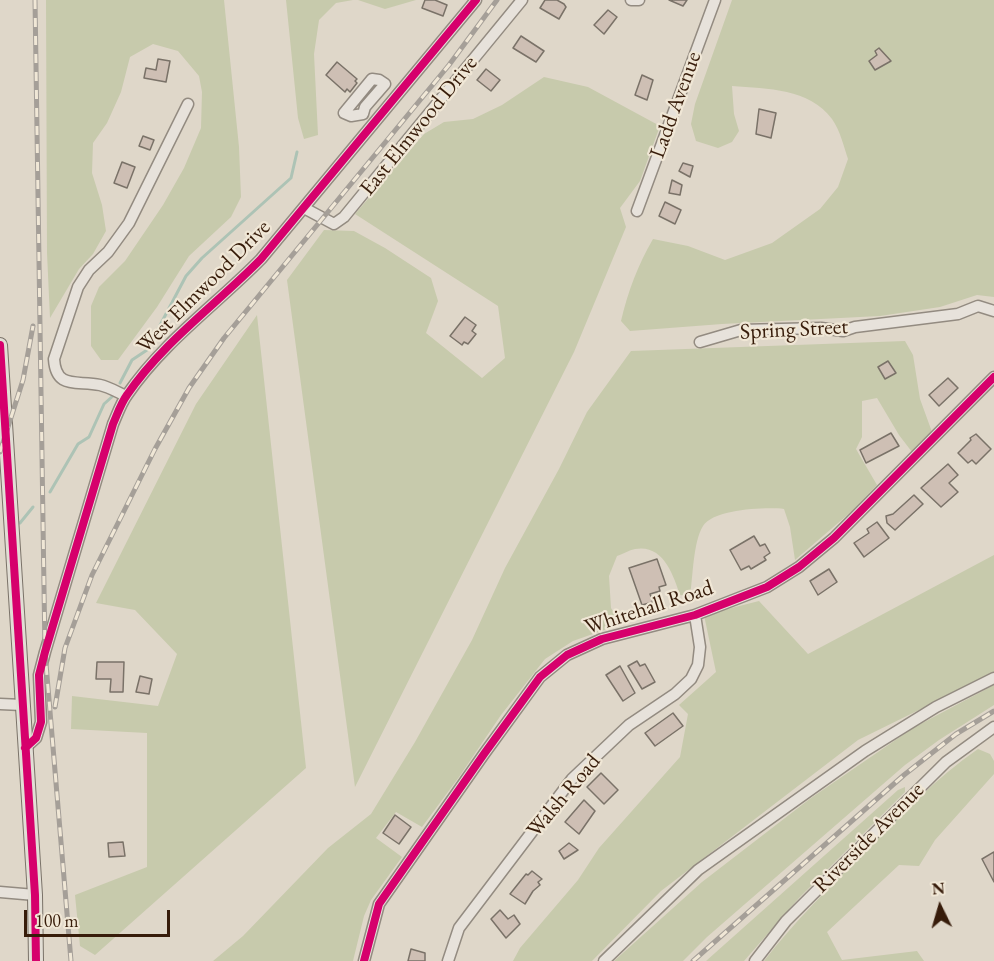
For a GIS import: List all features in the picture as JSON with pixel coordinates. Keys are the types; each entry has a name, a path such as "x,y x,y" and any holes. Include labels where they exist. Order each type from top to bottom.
{"main road":[{"path":"0,345 35,895 36,961"}],"street":[{"name":"West Elmwood Drive","path":"25,748 36,738 40,722 39,675 45,652 113,424 126,396 154,361 261,259 476,0"},
{"name":"East Elmwood Drive","path":"304,208 334,224 344,218 522,0"},
{"path":"631,0 639,0"},
{"name":"Ladd Avenue","path":"637,211 715,0"},
{"path":"126,396 98,384 69,383 55,371 54,359 78,287 89,270 108,252 129,223 188,104"},
{"path":"363,114 373,125"},
{"name":"Spring Street","path":"700,342 741,330 821,328 843,331 855,327 958,314 978,306 994,311"},
{"name":"Whitehall Road","path":"364,961 379,904 540,677 567,655 602,639 694,615 767,587 798,567 834,538 994,377"},
{"name":"Walsh Road","path":"448,961 459,928 572,779 629,725 675,694 691,680 698,665 700,647 694,615"},
{"path":"604,961 707,863 865,751 936,707 994,678"},
{"path":"0,704 22,705"},
{"name":"Riverside Avenue","path":"755,961 786,921 946,762 994,727"},
{"path":"0,892 35,895"}],"green space":[{"path":"46,0 224,0 239,147 241,197 231,217 189,256 157,307 118,360 101,360 91,346 91,306 99,287 125,261 163,205 184,168 201,128 202,92 199,76 178,51 153,44 130,57 121,92 107,123 93,143 92,173 102,205 106,231 93,254 79,269 50,318 47,253"},
{"path":"286,0 353,0 336,3 319,20 314,54 318,135 304,139 298,118"},
{"path":"358,0 416,0 385,9"},
{"path":"732,0 994,0 994,297 977,295 940,307 880,316 630,331 621,321 634,278 653,239 688,246 725,260 772,243 820,209 838,187 848,159 837,128 823,109 800,96 773,90 732,86 734,114 739,131 732,142 718,148 696,141 691,124 695,104"},
{"path":"544,77 588,87 660,126 640,181 620,208 626,227 574,352 355,787 287,280 324,230 354,231 431,278 438,301 426,333 482,378 505,358 498,306 355,214 424,134 444,122 473,119 502,105"},
{"path":"257,315 306,768 95,955 80,946 75,895 147,867 147,733 71,729 72,696 158,706 177,654 135,610 96,603 196,404"},
{"path":"905,341 913,355 920,399 932,432 912,452 877,398 862,401 862,437 856,449 877,485 852,511 795,560 790,527 784,509 776,508 741,510 718,516 703,526 695,550 690,596 680,595 670,570 660,556 653,551 635,549 617,556 609,576 611,608 621,624 573,641 545,659 501,715 422,827 396,812 376,838 402,857 371,900 364,916 353,961 213,961 243,936 328,848 371,814 415,742 472,640 505,568 587,412 631,351"},
{"path":"994,555 994,673 858,740 661,891 592,961 513,961 520,948 578,880 599,848 680,757 688,714 679,705 716,672 704,615 759,601 808,654"},
{"path":"994,685 994,705 905,765 707,937 683,961 614,961 702,882 811,798 913,728"},
{"path":"978,749 990,754 994,761 994,774 935,840 919,866 899,865 827,932 842,960 917,951 924,961 764,961 813,905 891,825 933,785"},
{"path":"905,787 905,792 799,898 744,961 706,961 898,790"}],"building":[{"path":"425,0 435,0 447,5 443,16 422,8"},
{"path":"545,0 557,0 564,4 566,7 559,19 540,8"},
{"path":"669,0 687,0 683,6"},
{"path":"608,10 617,17 604,34 594,25"},
{"path":"521,36 544,51 536,62 513,48"},
{"path":"879,48 891,61 875,70 869,61 877,55 875,51"},
{"path":"158,59 170,61 166,82 144,78 146,68 156,70"},
{"path":"337,62 357,79 355,81 357,83 350,92 347,89 345,92 326,75"},
{"path":"486,69 500,80 491,91 477,80"},
{"path":"642,75 653,80 647,100 635,95"},
{"path":"759,109 776,113 771,138 756,134"},
{"path":"143,136 154,140 150,150 139,146"},
{"path":"122,162 135,167 127,188 114,183"},
{"path":"683,163 693,166 690,177 679,171"},
{"path":"672,180 682,185 680,195 669,193"},
{"path":"665,202 681,210 675,224 659,216"},
{"path":"465,317 476,325 472,331 476,334 468,344 464,342 462,345 450,336"},
{"path":"888,361 896,373 885,379 878,367"},
{"path":"948,378 958,388 939,406 929,395"},
{"path":"891,433 899,446 866,463 860,450"},
{"path":"976,434 991,449 976,464 972,460 968,463 958,453"},
{"path":"948,464 958,475 949,483 958,492 941,507 921,488"},
{"path":"914,495 923,504 895,530 887,523 886,516 893,514"},
{"path":"877,522 889,538 864,557 854,543 869,533 867,529"},
{"path":"754,536 760,546 765,544 770,553 764,557 766,560 751,569 749,566 741,570 730,550"},
{"path":"657,559 666,585 659,587 660,591 650,594 653,602 642,605 629,568"},
{"path":"829,569 837,582 818,595 810,581"},
{"path":"637,661 640,666 645,664 655,682 642,689 628,666"},
{"path":"97,662 124,662 123,692 110,692 111,679 96,679"},
{"path":"620,666 635,693 623,701 606,675"},
{"path":"140,676 152,679 149,694 136,692"},
{"path":"673,713 683,726 655,746 645,733"},
{"path":"601,773 618,790 604,804 587,787"},
{"path":"584,800 595,811 579,834 565,822"},
{"path":"395,815 411,827 399,844 383,833"},
{"path":"123,842 125,856 109,857 108,843"},
{"path":"569,843 578,850 564,859 559,851"},
{"path":"994,852 994,882 982,859"},
{"path":"532,871 542,879 525,904 510,894 526,874"},
{"path":"500,910 508,919 514,915 520,924 506,938 491,919"},
{"path":"411,949 425,953 425,961 408,961"}],"waterway":[{"path":"120,383 132,360 147,350 186,276 202,258 291,178 297,152"},
{"path":"50,492 78,444 89,437 104,404 114,395"},
{"path":"20,523 33,507"}],"railway":[{"path":"35,0 45,652 71,961"},
{"path":"55,707 65,648 92,575 155,449 189,388 224,338 449,65 497,0"},
{"path":"0,452 23,380 33,326"},
{"path":"693,961 904,775 956,734 994,711"}],"cycle path":[{"path":"25,748 36,738 41,722 39,675 113,424 125,398 157,358 261,259 476,0"},
{"path":"0,345 35,895 36,961"},
{"path":"364,961 379,904 540,677 567,655 602,639 695,615 767,587 799,567 834,538 994,377"}]}
